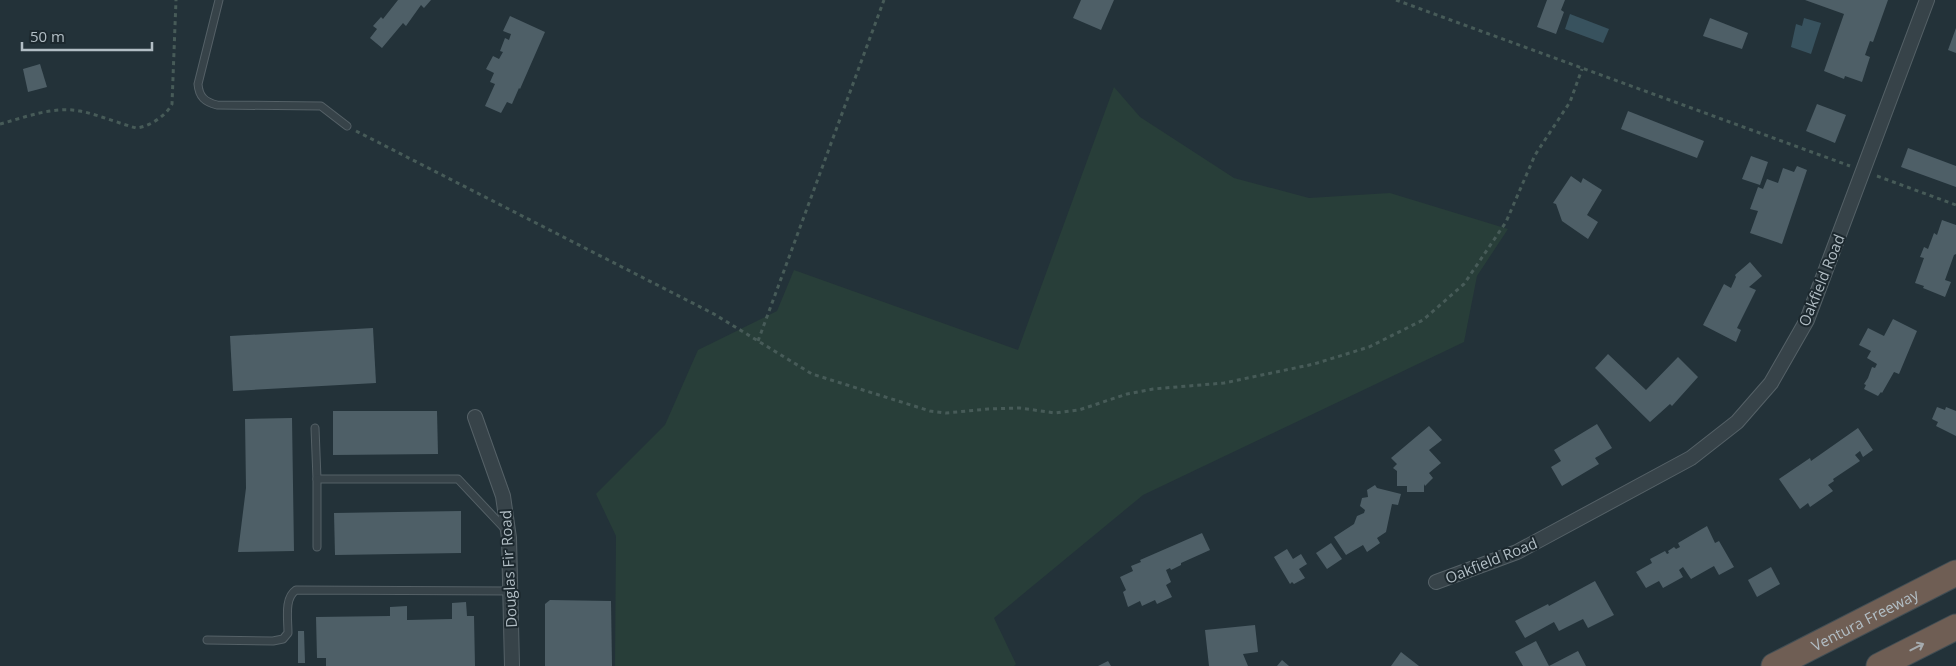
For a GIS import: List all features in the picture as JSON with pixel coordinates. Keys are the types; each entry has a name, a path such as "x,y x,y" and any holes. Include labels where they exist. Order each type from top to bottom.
{"highway":[{"name":"Ventura Freeway","path":"1774,666 1956,573"},
{"path":"1879,666 1956,627"}],"street":[{"name":"Oakfield Road","path":"1436,582 1517,552 1691,458 1737,422 1771,383 1807,320 1927,0"},
{"name":"Douglas Fir Road","path":"475,417 503,496 508,532 512,666"}],"lane":[{"path":"219,0 198,84 199,92 206,102 217,105 321,106 347,126"},
{"path":"315,428 317,548"},
{"path":"317,479 458,480 508,532"},
{"path":"207,640 273,641 283,639 288,633 288,600 290,594 296,590 510,591"}],"path":[{"path":"0,124 45,112 66,110 80,111 136,128 146,128 169,110 172,104 176,0"},
{"path":"758,340 884,0"},
{"path":"1396,0 1956,205"},
{"path":"347,126 714,314 812,374 930,412 946,414 1012,408 1055,413 1079,410 1127,394 1153,389 1224,383 1314,364 1369,347 1423,320 1464,284 1506,222 1535,155 1570,102 1582,68"}],"green space":[{"path":"1114,87 1140,117 1234,178 1309,198 1390,193 1508,229 1477,276 1464,342 1143,495 994,618 1016,664 1014,666 615,666 616,536 596,494 665,425 698,350 777,311 794,270 1018,350"}],"water":[{"path":"1570,14 1609,29 1603,43 1565,29"},
{"path":"1804,18 1821,23 1811,54 1791,47 1796,24 1802,26"}],"building":[{"path":"398,0 431,0 424,8 421,5 406,26 403,23 382,48 370,38 377,29 373,26 381,17 383,19"},
{"path":"1081,0 1114,0 1101,30 1073,18"},
{"path":"1547,0 1565,0 1561,10 1564,12 1556,34 1537,27"},
{"path":"1805,0 1888,0 1873,42 1870,41 1865,55 1870,57 1862,82 1845,76 1844,79 1824,71 1844,14"},
{"path":"510,16 545,32 512,104 507,102 501,113 485,106 495,84 490,82 494,73 486,69 493,56 499,59 503,52 500,51 505,38 509,40 511,34 503,31"},
{"path":"1710,18 1748,33 1742,49 1703,36"},
{"path":"1956,28 1956,53 1948,50"},
{"path":"40,64 47,87 28,92 23,69"},
{"path":"1817,104 1846,115 1835,143 1806,131"},
{"path":"1628,111 1704,141 1697,158 1621,129"},
{"path":"1908,148 1956,166 1956,187 1901,167"},
{"path":"1751,156 1768,162 1760,185 1742,179"},
{"path":"1797,166 1807,170 1782,244 1750,233 1758,211 1750,209 1758,187 1763,189 1767,179 1778,183 1783,168 1794,172"},
{"path":"1571,176 1581,183 1583,178 1602,190 1587,215 1598,222 1588,239 1562,221 1556,204 1553,203"},
{"path":"1942,220 1956,225 1956,254 1945,280 1951,282 1945,297 1915,283 1924,258 1920,257 1924,247 1928,249 1934,233 1937,235"},
{"path":"1750,262 1762,276 1749,287 1756,290 1737,328 1741,330 1736,342 1703,325 1724,284 1731,288 1736,277 1735,275"},
{"path":"1893,319 1917,331 1899,374 1894,372 1882,393 1878,396 1864,389 1866,385 1864,384 1872,367 1875,368 1877,364 1867,358 1871,351 1859,345 1868,328 1884,336"},
{"path":"373,328 376,383 233,391 230,336"},
{"path":"1608,354 1646,390 1678,357 1698,377 1672,406 1670,404 1650,422 1595,368"},
{"path":"1937,407 1945,410 1946,407 1956,411 1956,436 1936,426 1938,422 1932,419"},
{"path":"333,411 437,411 438,454 333,455"},
{"path":"292,418 294,551 238,552 246,488 245,419"},
{"path":"1597,424 1612,448 1595,458 1599,464 1562,486 1551,467 1561,461 1554,450"},
{"path":"1429,426 1442,440 1429,450 1441,463 1429,473 1433,478 1425,486 1424,484 1424,492 1407,492 1407,486 1397,486 1397,471 1393,468 1397,464 1391,458"},
{"path":"1858,428 1873,450 1863,457 1860,451 1855,455 1860,461 1833,479 1834,481 1828,485 1833,491 1810,507 1808,503 1800,509 1779,479 1810,458 1811,461"},
{"path":"1375,485 1377,488 1401,494 1398,505 1392,504 1386,532 1377,538 1380,543 1367,552 1363,545 1346,555 1334,537 1354,524 1357,516 1364,513 1365,510 1360,506 1362,498 1368,497 1367,490"},
{"path":"461,511 461,553 335,555 334,513"},
{"path":"1707,526 1715,543 1719,541 1734,567 1719,575 1714,566 1691,579 1683,567 1679,570 1683,577 1663,588 1659,581 1646,588 1636,572 1652,563 1650,559 1665,551 1667,554 1669,553 1668,551 1674,547 1676,549 1680,547 1678,543"},
{"path":"1202,533 1210,550 1181,563 1181,565 1171,570 1170,568 1166,570 1171,582 1166,585 1172,597 1157,604 1155,600 1142,606 1140,601 1128,607 1123,592 1126,590 1120,577 1133,571 1131,566 1141,562 1140,560"},
{"path":"1331,543 1342,559 1327,569 1316,553"},
{"path":"1287,549 1293,559 1301,554 1307,564 1299,569 1305,578 1294,584 1292,582 1290,584 1274,557"},
{"path":"1771,567 1780,584 1757,597 1748,580"},
{"path":"1595,581 1614,615 1588,628 1583,619 1559,631 1554,622 1525,638 1515,621 1548,604 1549,606"},
{"path":"550,600 611,601 612,666 545,666 545,604"},
{"path":"466,602 467,616 474,616 475,666 326,666 326,658 317,658 316,617 390,616 390,607 407,606 407,620 452,619 452,603"},
{"path":"1255,625 1258,652 1243,654 1248,666 1209,666 1205,630"},
{"path":"298,631 304,631 305,663 298,663"},
{"path":"1536,641 1549,666 1523,666 1515,652"},
{"path":"1578,651 1586,666 1549,666"},
{"path":"1401,652 1419,666 1391,666"},
{"path":"1282,660 1289,666 1277,666"},
{"path":"1108,661 1111,666 1098,666"}]}
